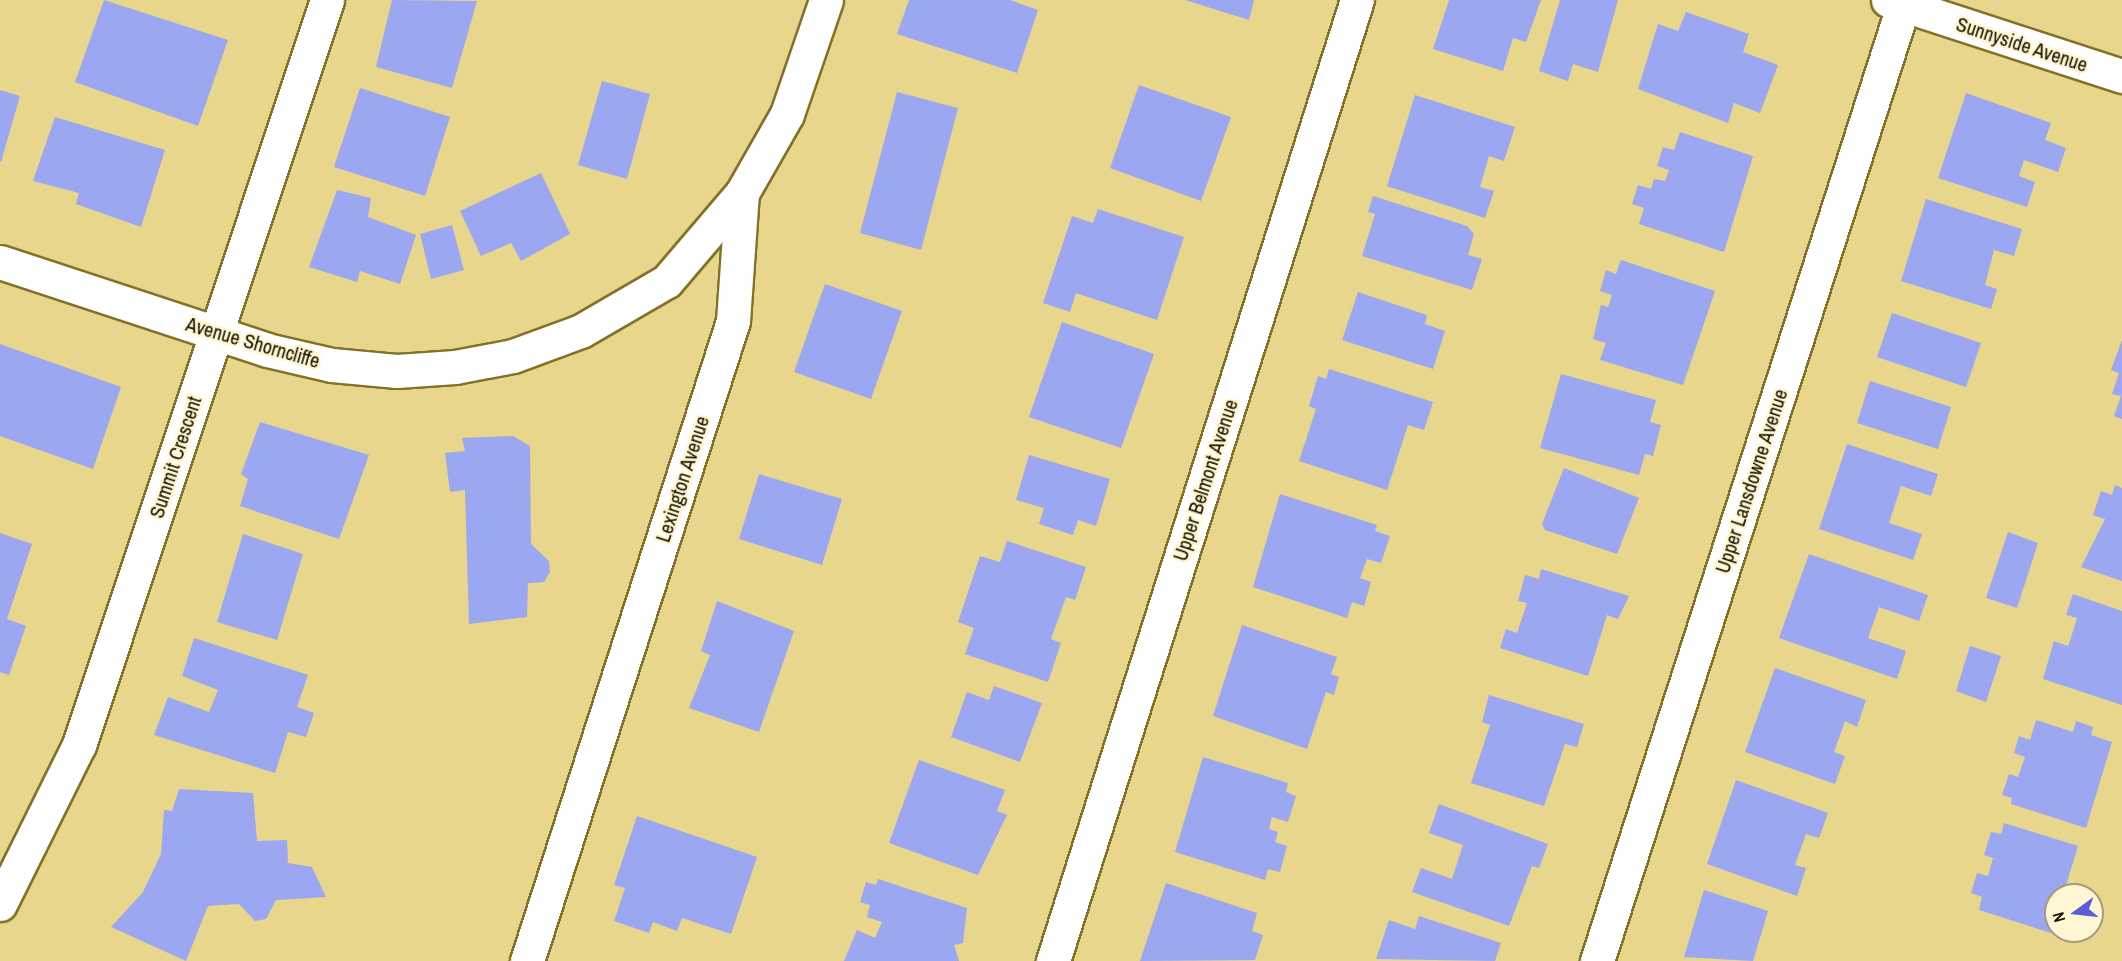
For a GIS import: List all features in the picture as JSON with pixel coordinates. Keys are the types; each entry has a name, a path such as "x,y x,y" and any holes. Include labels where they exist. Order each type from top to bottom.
{"street":[{"name":"Summit Crescent","path":"0,904 80,745 327,0"},
{"name":"Lexington Avenue","path":"527,961 733,321 742,193 787,114 826,0"},
{"name":"Upper Belmont Avenue","path":"1053,961 1357,0"},
{"name":"Sunnyside Avenue","path":"1898,2 2122,76"},
{"name":"Upper Lansdowne Avenue","path":"1597,961 1898,2"},
{"name":"Avenue Shorncliffe","path":"0,262 216,333 332,365 397,371 513,356 581,331 667,282 742,193"}],"building":[{"path":"104,0 228,40 198,126 75,82"},
{"path":"392,0 477,1 452,88 376,67"},
{"path":"909,0 1010,0 1038,10 1017,73 897,34"},
{"path":"1185,0 1254,0 1249,20"},
{"path":"1449,0 1541,0 1526,42 1513,38 1503,71 1433,49"},
{"path":"1560,0 1618,0 1598,72 1573,64 1568,81 1539,71"},
{"path":"1686,12 1749,34 1743,52 1778,65 1760,113 1734,103 1728,123 1638,89 1658,24 1678,31"},
{"path":"602,81 650,94 627,179 578,165"},
{"path":"1139,85 1231,117 1201,201 1110,168"},
{"path":"360,88 450,117 425,196 334,167"},
{"path":"0,90 20,96 1,162 0,162"},
{"path":"897,92 958,108 921,250 860,233"},
{"path":"1966,93 2051,123 2045,140 2066,148 2058,172 2024,160 2019,176 2035,182 2027,207 1938,178"},
{"path":"1415,95 1515,127 1504,161 1489,156 1480,187 1494,191 1485,218 1387,186"},
{"path":"55,117 165,150 141,227 76,204 79,193 33,181"},
{"path":"1680,132 1753,156 1724,252 1639,224 1644,208 1632,204 1638,185 1651,189 1654,179 1665,181 1669,170 1657,166 1663,147 1674,150"},
{"path":"541,173 570,234 521,261 511,243 481,256 460,211"},
{"path":"337,190 371,198 368,217 416,235 400,284 360,271 357,282 309,267"},
{"path":"1373,196 1467,226 1474,234 1468,255 1482,259 1472,290 1362,256 1375,214 1368,212"},
{"path":"1926,199 2022,229 2014,256 1994,250 1985,285 1997,289 1991,309 1901,281"},
{"path":"1098,209 1184,237 1157,320 1076,293 1070,312 1043,303 1072,216 1093,223"},
{"path":"452,225 464,270 431,279 420,234"},
{"path":"1621,260 1715,291 1683,385 1600,360 1606,343 1593,339 1601,305 1608,307 1612,295 1600,291 1606,270 1616,274"},
{"path":"825,284 902,311 871,399 794,372"},
{"path":"1358,292 1427,315 1425,324 1445,331 1433,369 1342,340"},
{"path":"1892,313 1981,343 1966,387 1877,357"},
{"path":"1062,322 1154,354 1121,448 1029,417"},
{"path":"2122,340 2122,419 2114,416 2121,396 2112,394 2119,373 2111,370"},
{"path":"0,344 121,387 93,469 0,436"},
{"path":"1329,369 1433,402 1424,430 1408,425 1387,490 1299,461 1316,409 1309,406 1318,376 1326,379"},
{"path":"1561,374 1656,400 1650,422 1661,425 1653,456 1645,454 1639,475 1540,448"},
{"path":"1870,381 1951,407 1938,449 1857,423"},
{"path":"260,422 369,455 339,539 240,506 248,479 241,474"},
{"path":"513,436 530,446 531,544 549,561 550,572 544,582 528,583 527,617 469,624 465,490 450,492 445,453 465,451 462,438"},
{"path":"1847,444 1938,474 1931,496 1901,486 1889,523 1922,534 1913,560 1819,529"},
{"path":"1029,455 1110,479 1096,526 1078,520 1073,535 1039,524 1044,508 1016,500"},
{"path":"1564,468 1639,498 1617,554 1545,530 1542,524"},
{"path":"759,474 842,499 822,565 739,539"},
{"path":"2115,485 2122,488 2122,581 2081,567 2105,519 2093,515 2101,491 2112,495"},
{"path":"1280,494 1377,525 1375,531 1390,536 1381,563 1367,559 1360,578 1371,582 1364,606 1352,602 1347,618 1253,587"},
{"path":"2008,532 2038,543 2017,608 1986,598"},
{"path":"0,533 32,544 7,619 26,626 9,675 0,672"},
{"path":"243,534 303,554 277,640 217,622"},
{"path":"1007,541 1086,567 1075,600 1066,597 1051,639 1061,643 1048,682 965,654 974,628 958,622 980,556 1000,562"},
{"path":"1809,554 1928,595 1919,621 1879,607 1868,638 1906,651 1897,679 1779,638"},
{"path":"1541,569 1629,596 1618,619 1607,615 1588,676 1500,648 1506,629 1517,633 1527,603 1518,601 1525,575 1539,579"},
{"path":"2073,594 2122,611 2122,705 2043,679 2054,641 2068,646 2070,641 2077,618 2066,615"},
{"path":"717,601 794,631 759,732 689,708 710,655 701,651"},
{"path":"1242,625 1337,657 1331,674 1339,677 1334,695 1326,692 1307,749 1213,716"},
{"path":"194,638 308,675 297,707 314,713 306,737 288,732 275,773 154,735 168,697 209,712 218,690 182,676"},
{"path":"1970,646 2001,656 1986,702 1956,691"},
{"path":"1775,668 1866,700 1857,727 1845,721 1834,752 1845,756 1835,784 1745,752"},
{"path":"994,686 1042,703 1020,762 951,737 967,692 989,700"},
{"path":"1489,695 1584,724 1577,747 1565,744 1544,806 1471,783 1490,725 1482,722"},
{"path":"2036,720 2073,732 2076,721 2093,727 2091,735 2112,742 2086,828 2011,804 2012,798 2002,795 2009,774 2018,777 2025,757 2014,753 2019,736 2030,740"},
{"path":"1203,757 1288,783 1286,792 1296,796 1288,822 1272,817 1269,829 1278,832 1275,842 1287,846 1280,872 1268,869 1265,880 1175,852"},
{"path":"919,760 1005,790 997,811 1007,815 978,875 889,843"},
{"path":"1736,780 1828,813 1819,838 1806,834 1795,865 1806,868 1797,896 1707,864"},
{"path":"179,789 253,793 257,841 287,840 288,863 312,867 326,897 276,900 266,919 255,921 239,904 208,906 186,961 111,927 143,892 161,854 164,810 172,811"},
{"path":"1439,804 1548,844 1539,868 1532,866 1509,926 1412,892 1421,868 1452,879 1463,845 1429,833"},
{"path":"637,816 757,857 731,934 682,918 677,931 653,922 649,933 614,921 625,888 614,885"},
{"path":"2004,823 2078,846 2067,883 2044,883 2044,931 1979,910 1982,897 1971,893 1977,873 1988,876 1993,858 1984,855 1991,832 2001,834"},
{"path":"878,879 967,908 963,943 954,945 959,961 844,961 857,930 875,938 882,922 867,917 870,905 860,902 866,882 876,885"},
{"path":"1166,883 1257,913 1252,931 1263,935 1255,960 1140,961"},
{"path":"1704,890 1768,911 1753,961 1684,957"},
{"path":"1419,916 1501,943 1495,961 1376,959 1389,920 1415,929"}]}
